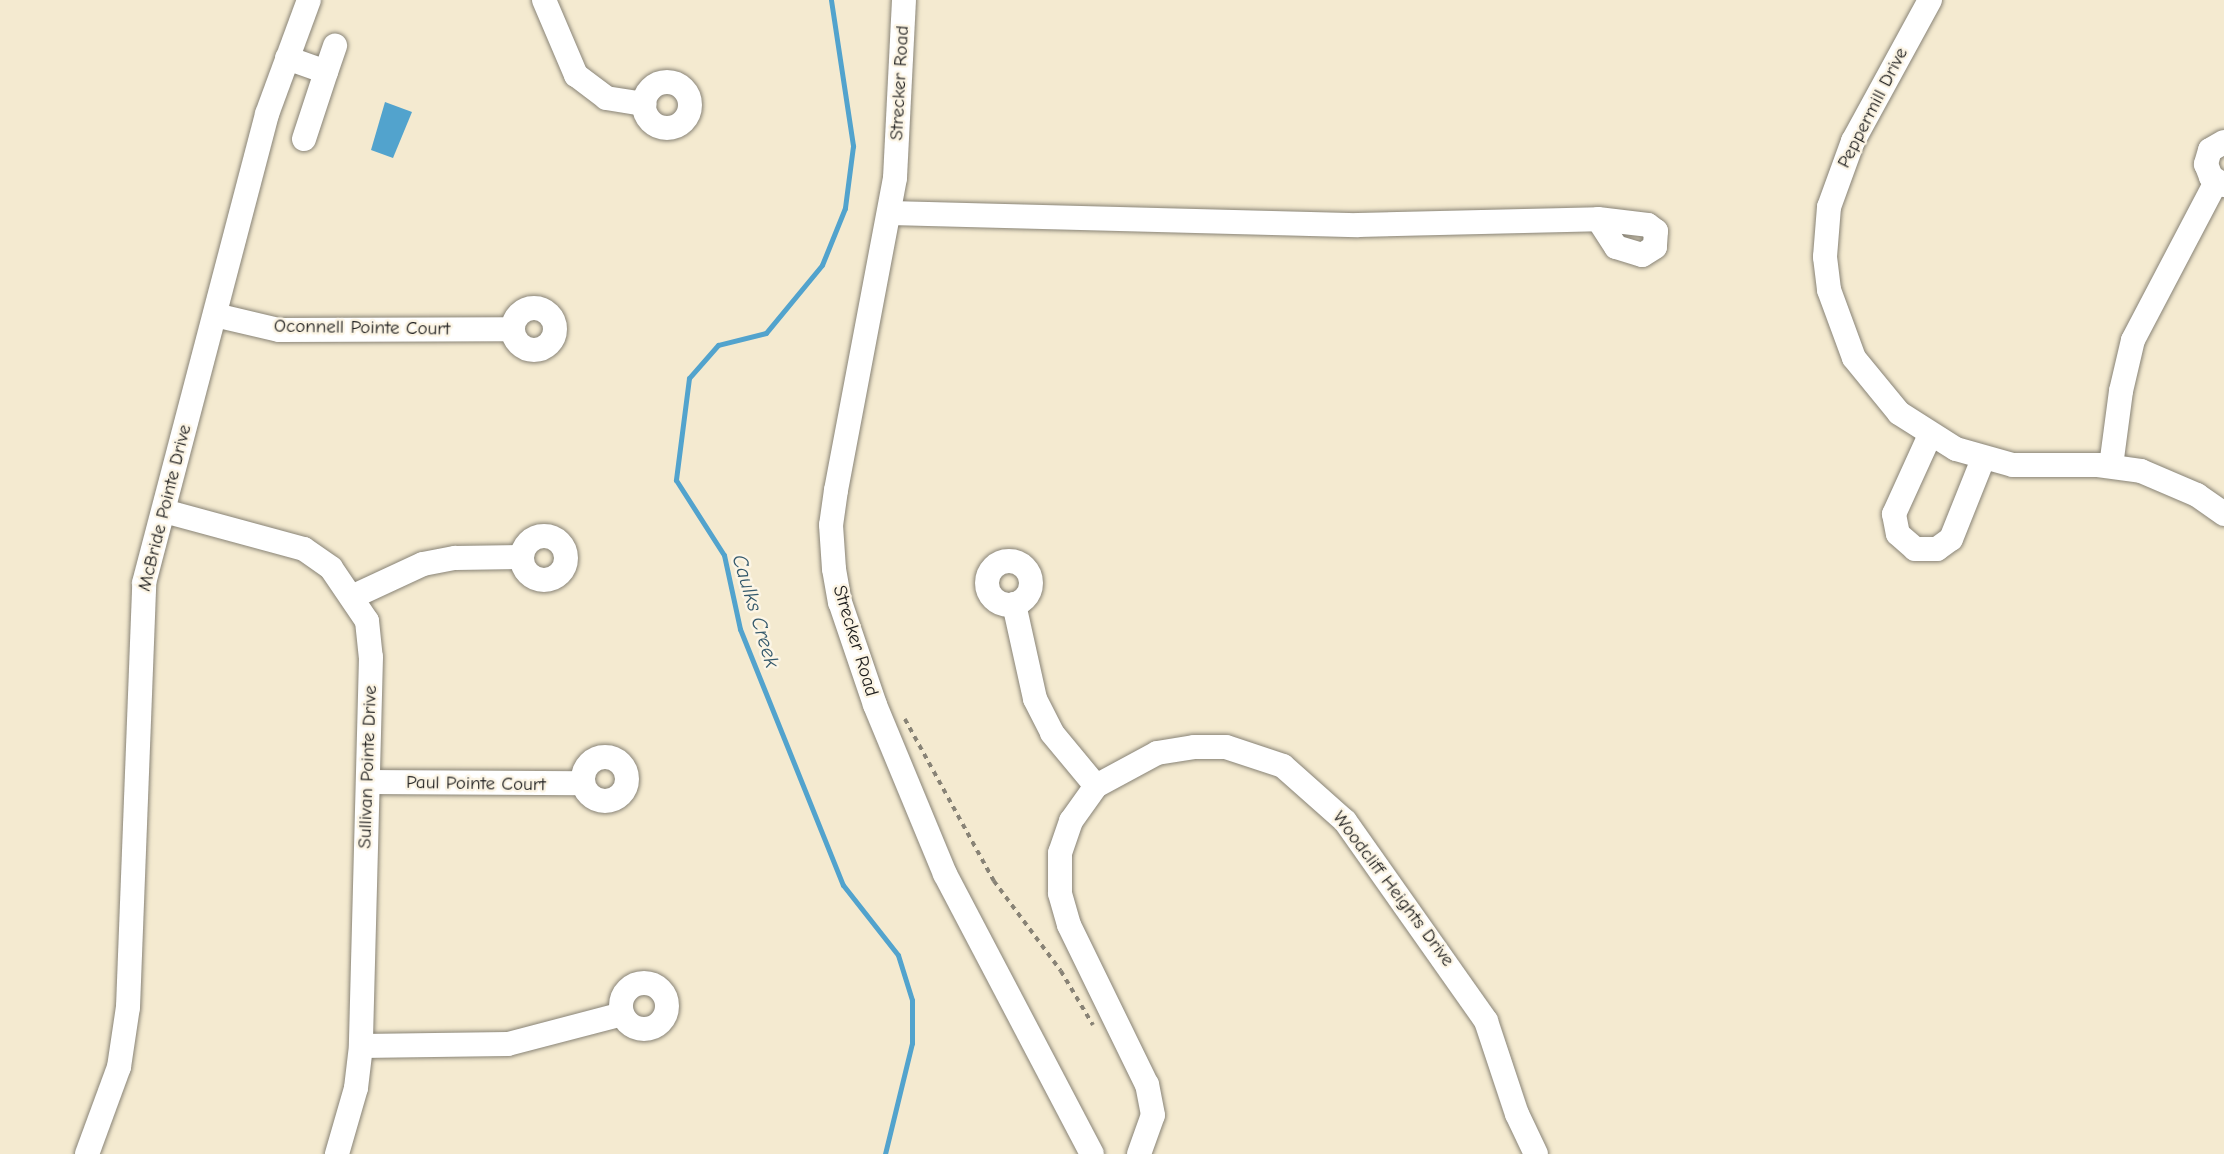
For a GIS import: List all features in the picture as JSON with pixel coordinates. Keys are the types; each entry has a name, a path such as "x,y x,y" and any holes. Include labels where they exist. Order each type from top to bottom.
{"street":[{"name":"McBride Pointe Drive","path":"88,1154 119,1067 128,1007 138,651 144,583 267,114 309,0"},
{"path":"544,0 576,75 606,99 645,104"},
{"name":"Strecker Road","path":"904,0 890,213 831,525 840,602 875,705 945,874 1092,1154"},
{"name":"Peppermill Drive","path":"1930,0 1835,181 1825,245 1829,290 1854,358 1891,406 1930,435 1983,459 2033,467 2111,466 2170,481 2224,514"},
{"path":"304,139 335,46"},
{"path":"287,58 326,72"},
{"path":"2111,466 2121,391 2133,340 2220,184 2207,171 2207,156 2224,142"},
{"path":"890,213 1358,225 1598,219"},
{"name":"Oconnell Pointe Court","path":"215,315 279,330 510,329"},
{"path":"1930,435 1894,514 1899,534 1915,549 1937,549 1951,540 1983,459"},
{"name":"Sullivan Pointe Drive","path":"164,510 304,549 331,568 354,596 367,621 371,657 361,1046 356,1088 337,1154"},
{"path":"354,596 423,564 455,558 521,557"},
{"path":"1014,604 1035,699 1052,733 1096,786"},
{"name":"Woodcliff Heights Drive","path":"1139,1154 1153,1115 1147,1085 1069,925 1060,893 1060,853 1072,821 1096,786 1157,754 1226,747 1283,766 1316,790 1345,821 1471,994 1486,1021 1517,1114 1536,1154"},
{"name":"Paul Pointe Court","path":"368,782 583,783"},
{"path":"361,1046 508,1044 622,1014"}],"path":[{"path":"875,705 904,718 993,881 1061,971 1094,1027"}],"water":[{"path":"385,102 412,112 393,158 371,150"}],"waterway":[{"name":"Caulks Creek","path":"831,0 853,146 845,208 822,265 766,333 718,345 689,378 676,480 724,555 740,629 843,885 898,955 912,1000 912,1043 885,1154"}]}
